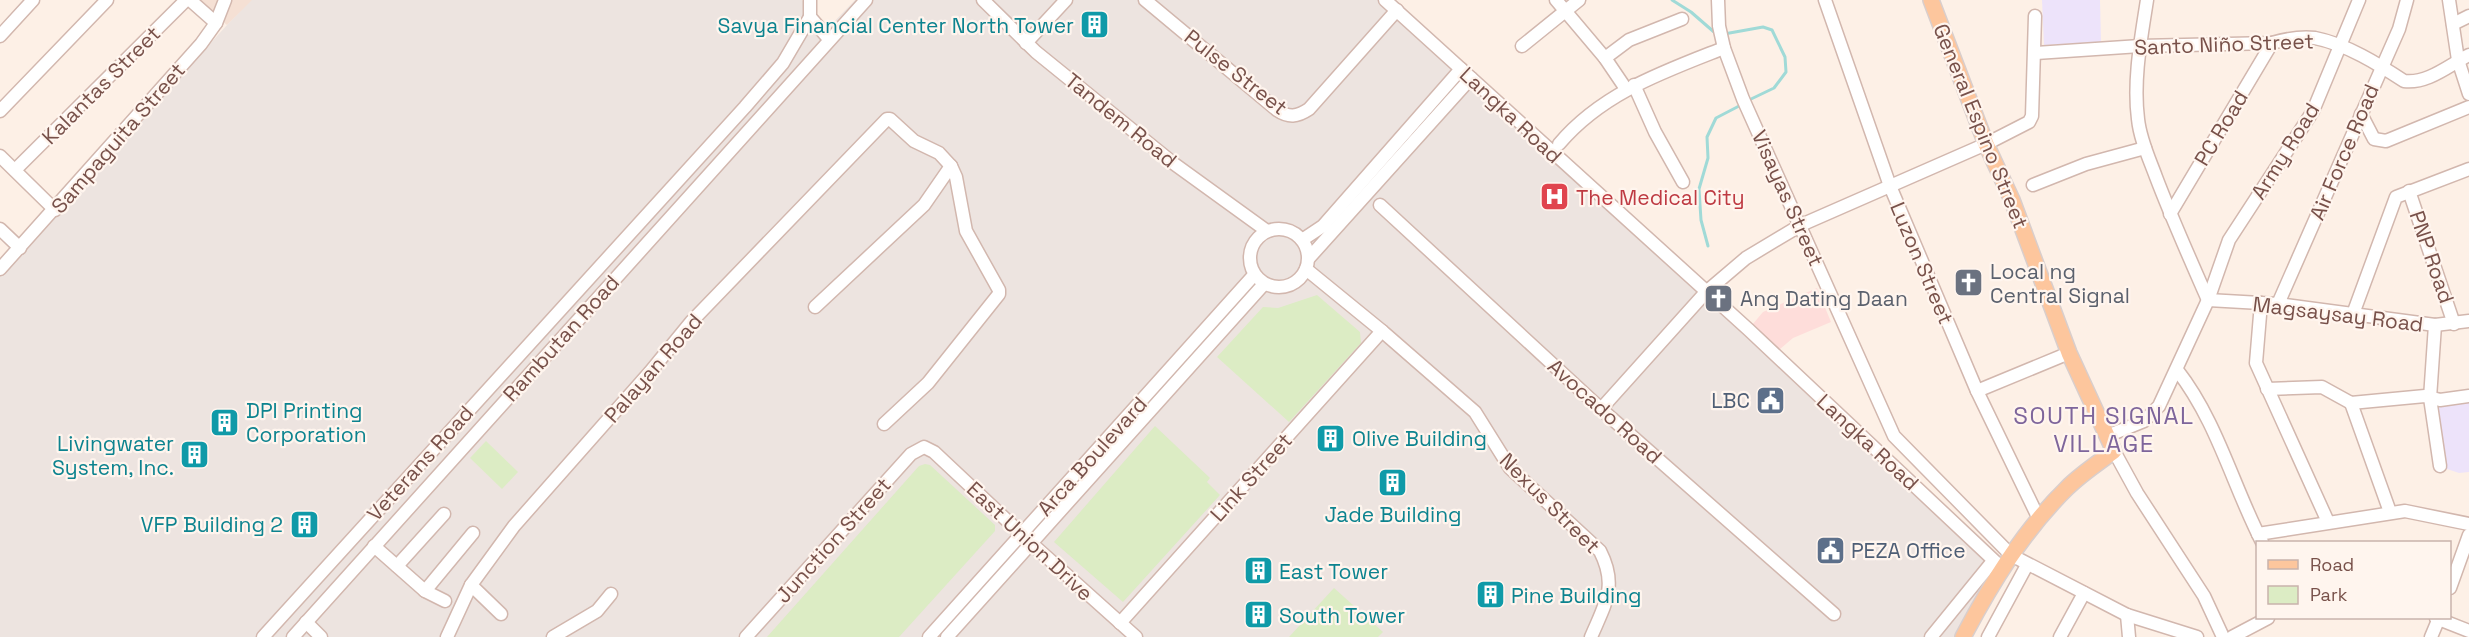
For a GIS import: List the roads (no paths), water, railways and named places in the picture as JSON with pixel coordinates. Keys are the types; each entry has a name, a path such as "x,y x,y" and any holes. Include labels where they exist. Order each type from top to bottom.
{"main road":[{"name":"General Espino Street","path":"1931,0 1986,144 2012,200 2069,353 2114,451"},
{"path":"1963,637 2002,562 2079,477 2114,451"}],"street":[{"path":"0,36 33,0"},
{"path":"0,111 107,0"},
{"path":"188,0 216,23"},
{"name":"Kalantas Street","path":"15,170 188,0"},
{"name":"Sampaguita Street","path":"0,269 201,44 216,23 224,0"},
{"path":"810,0 810,17 829,39"},
{"name":"Rambutan Road","path":"293,637 866,0"},
{"name":"Tandem Road","path":"983,0 1026,43 1173,163 1267,231"},
{"path":"1026,43 1066,0"},
{"name":"Pulse Street","path":"1146,0 1277,110 1292,116 1300,115 1309,109 1397,10"},
{"name":"Langka Road","path":"1385,0 2002,562"},
{"path":"1556,0 1630,87 1683,182"},
{"path":"1522,46 1579,0"},
{"name":"Luzon Street","path":"1825,0 1890,186 1977,391 2039,519"},
{"path":"2147,0 2136,95 2138,121 2145,148 2170,214 2208,300"},
{"name":"Army Road","path":"2107,436 2144,421 2159,406 2208,300 2229,240 2313,111 2342,46 2359,0"},
{"name":"Air Force Road","path":"2278,304 2399,29 2407,0"},
{"path":"2449,0 2469,94"},
{"name":"Visayas Street","path":"1722,1 1719,26 1724,48 1747,108 1894,436 2002,562"},
{"path":"1601,409 1706,292 1746,258 1801,225 1986,144 2031,119 2036,16"},
{"path":"2453,24 2469,16"},
{"name":"Veterans Road","path":"263,637 745,107 783,63 810,17"},
{"path":"1605,58 1629,40 1682,19"},
{"name":"Santo Niño Street","path":"2036,53 2140,46 2272,43 2293,38 2314,38 2342,46 2404,81 2413,82 2432,76 2463,58"},
{"name":"PC Road","path":"2170,214 2272,43"},
{"path":"1559,144 1591,114 1630,87 1724,48"},
{"path":"1302,240 1323,226 1461,69"},
{"path":"1308,263 1302,240 1290,231 1275,229 1267,231 1258,238 1250,252 1254,274 1264,284 1272,287 1286,287 1299,280 1308,263 1471,78"},
{"path":"2361,114 2374,139 2386,141 2469,107"},
{"name":"Palayan Road","path":"447,637 471,585 514,526 650,372 691,321 887,118 914,141 939,153 951,166"},
{"path":"2033,185 2086,164 2145,148"},
{"path":"0,156 55,210"},
{"path":"815,308 924,205 951,166"},
{"path":"884,424 928,383 999,294 997,286 966,231 958,186 951,166"},
{"path":"2353,314 2396,197 2468,171"},
{"name":"PNP Road","path":"2409,191 2454,324"},
{"name":"Avocado Road","path":"1380,205 1601,409 1834,614"},
{"path":"0,229 20,248"},
{"name":"Nexus Street","path":"1308,263 1475,412 1510,468 1600,551 1609,567 1610,588 1591,637"},
{"name":"Arca Boulevard","path":"929,637 1254,274"},
{"name":"Arca Boulevard","path":"948,637 1264,284"},
{"name":"Magsaysay Road","path":"2208,300 2278,304 2435,325 2469,321"},
{"path":"2260,303 2256,363 2328,522"},
{"path":"2435,325 2430,398 2440,466"},
{"name":"Link Street","path":"1120,623 1382,331"},
{"path":"1977,391 2069,353"},
{"path":"2177,370 2219,442 2260,538 2328,522 2390,512 2420,513 2469,524"},
{"path":"2267,388 2322,387 2351,402 2425,396 2440,400 2469,396"},
{"path":"2351,402 2390,512"},
{"name":"East Union Drive","path":"924,447 934,452 1136,637"},
{"name":"Junction Street","path":"746,637 911,454 924,447"},
{"name":"General Espino Street","path":"2114,451 2137,493 2204,596 2223,637"},
{"path":"397,566 444,514"},
{"path":"425,591 473,533"},
{"path":"2451,585 2469,535"},
{"path":"374,546 425,591 445,601"},
{"path":"1931,637 1983,576 2002,562 2027,565 2127,615 2197,637"},
{"path":"1988,637 2027,565"},
{"path":"471,585 501,614"},
{"path":"2060,637 2084,593"},
{"path":"553,637 597,611 611,594"},
{"path":"2127,615 2129,637"},
{"path":"2232,637 2266,619"},
{"path":"2431,637 2437,619"},
{"path":"2439,619 2469,631"},
{"path":"306,622 321,637"}],"waterway":[{"path":"1672,0 1691,12 1714,32"},
{"path":"1724,34 1763,27 1772,30 1785,57 1786,72 1774,88 1749,100"},
{"path":"1708,246 1701,220 1699,189 1708,158 1707,137 1716,118 1741,105"}],"place":[{"name":"Savya Financial Center North Tower","path":"1095,25"},
{"name":"The Medical City","path":"1555,197"},
{"name":"Local ng Central Signal","path":"1969,283"},
{"name":"Ang Dating Daan","path":"1719,298"},
{"name":"LBC","path":"1771,400"},
{"name":"DPI Printing Corporation","path":"225,422"},
{"name":"Olive Building","path":"1331,438"},
{"name":"Livingwater System, Inc.","path":"195,455"},
{"name":"Jade Building","path":"1393,483"},
{"name":"VFP Building 2","path":"304,524"},
{"name":"PEZA Office","path":"1830,550"},
{"name":"East Tower","path":"1258,571"},
{"name":"Pine Building","path":"1490,595"},
{"name":"South Tower","path":"1258,615"}],"district":[{"name":"SOUTH SIGNAL VILLAGE","path":"2104,429"}]}
